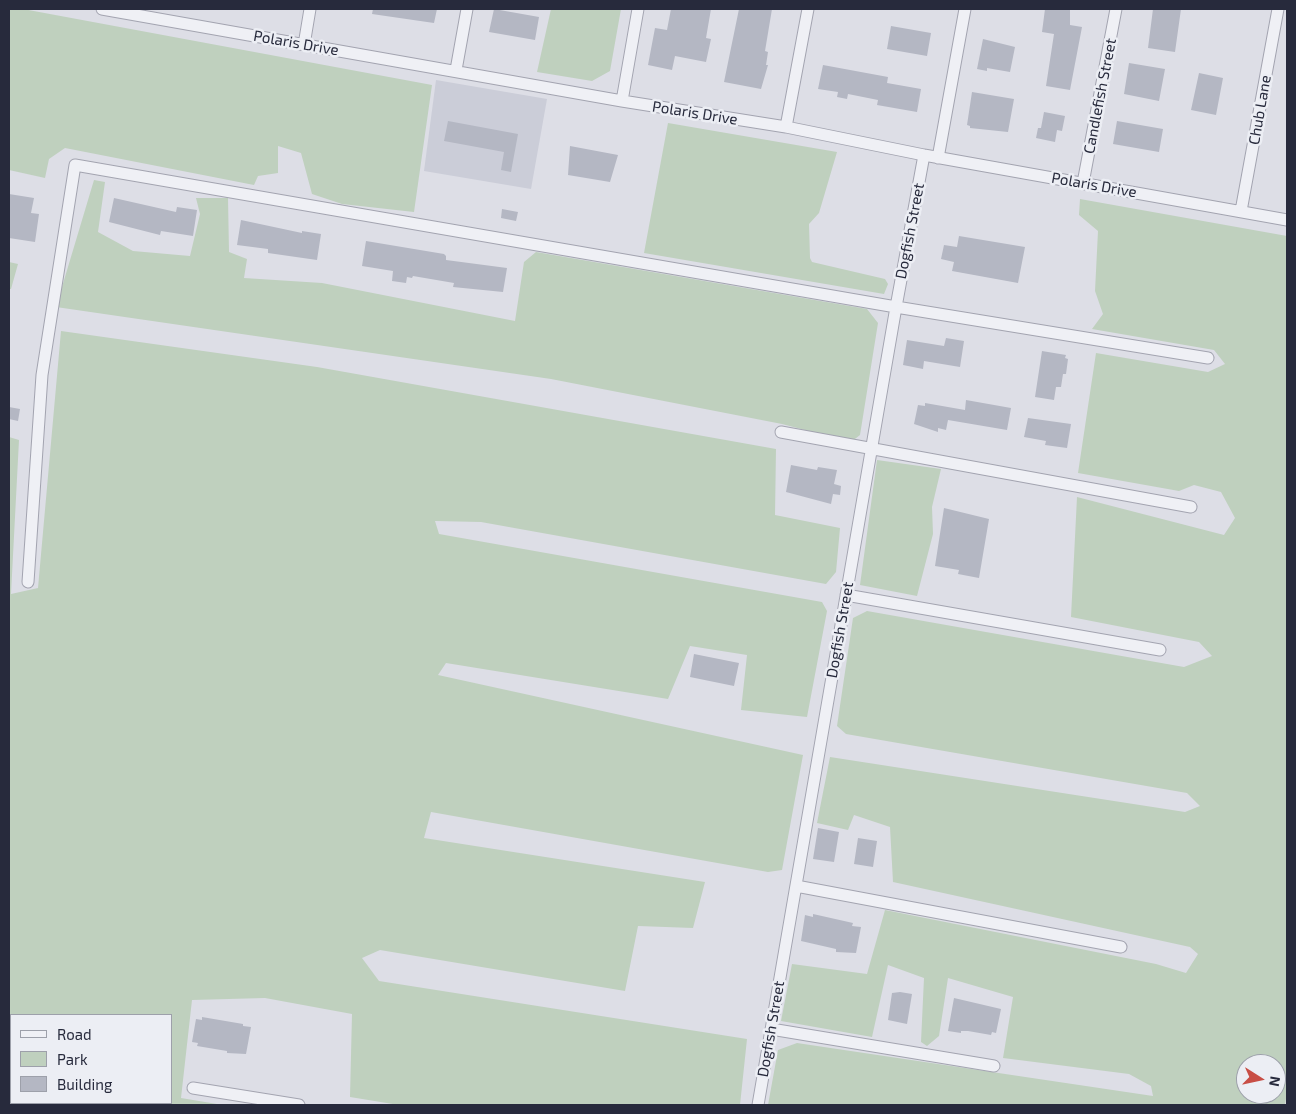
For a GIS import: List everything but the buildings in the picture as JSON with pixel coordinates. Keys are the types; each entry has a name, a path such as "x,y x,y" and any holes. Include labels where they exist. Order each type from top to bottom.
{"street":[{"name":"Polaris Drive","path":"102,9 163,14 304,45 456,70 622,101 786,127 938,158 1287,220"},
{"path":"304,45 310,9"},
{"path":"456,70 467,9"},
{"path":"622,101 638,9"},
{"path":"786,127 808,9"},
{"path":"938,158 965,9"},
{"name":"Candlefish Street","path":"1083,183 1116,9"},
{"name":"Chub Lane","path":"1241,211 1278,9"},
{"name":"Dogfish Street","path":"758,1105 871,449 924,155"},
{"path":"28,582 42,375 75,165 896,307 1208,358"},
{"path":"781,432 1191,507"},
{"path":"846,595 1160,650"},
{"path":"796,886 1121,947"},
{"path":"771,1029 994,1066"},
{"path":"193,1088 299,1105"}],"shaded area":[{"path":"436,80 547,99 531,189 424,171"}],"green space":[{"path":"9,9 23,9 432,85 414,212 342,204 312,194 301,153 278,146 278,173 258,176 254,185 65,148 49,159 45,178 9,170"},
{"path":"551,9 621,9 610,71 592,81 537,72"},
{"path":"668,123 837,152 819,213 809,224 810,258 812,262 885,279 888,284 884,294 644,253"},
{"path":"94,180 105,182 98,232 133,251 190,256 200,214 196,198 228,198 229,252 247,259 244,278 322,283 515,321 524,262 536,252 867,309 878,323 860,435 851,442 782,424 551,379 56,307"},
{"path":"1080,199 1287,236 1286,1098 1286,1054 1236,1054 1236,1104 1285,1105 768,1105 778,1050 797,1043 1153,1096 1151,1086 1129,1074 1003,1058 1013,997 948,978 939,1036 927,1046 921,1042 924,978 888,965 872,1037 781,1021 792,964 867,974 885,910 1156,964 1186,973 1198,954 1190,947 893,882 890,827 854,815 848,830 817,823 830,757 1185,812 1200,806 1187,793 846,734 837,726 853,618 867,611 1184,667 1212,656 1199,642 1071,617 1077,497 1224,535 1235,518 1221,492 1194,485 1179,491 1078,473 1096,353 1208,372 1225,364 1214,350 1092,329 1103,314 1095,291 1098,231 1079,215"},
{"path":"9,262 18,264 11,289 9,289"},
{"path":"61,331 317,367 776,449 775,515 840,528 836,572 826,584 481,522 435,521 439,534 822,602 827,611 807,717 741,710 747,655 690,646 668,699 446,663 438,675 803,755 782,870 768,872 431,812 424,838 705,882 693,928 638,926 625,991 380,950 362,958 379,981 747,1039 740,1105 399,1105 350,1097 352,1014 265,998 192,1000 181,1098 223,1105 9,1105 9,437 19,440 11,594 38,588"},
{"path":"877,460 941,469 932,507 933,534 917,596 860,585"}]}
